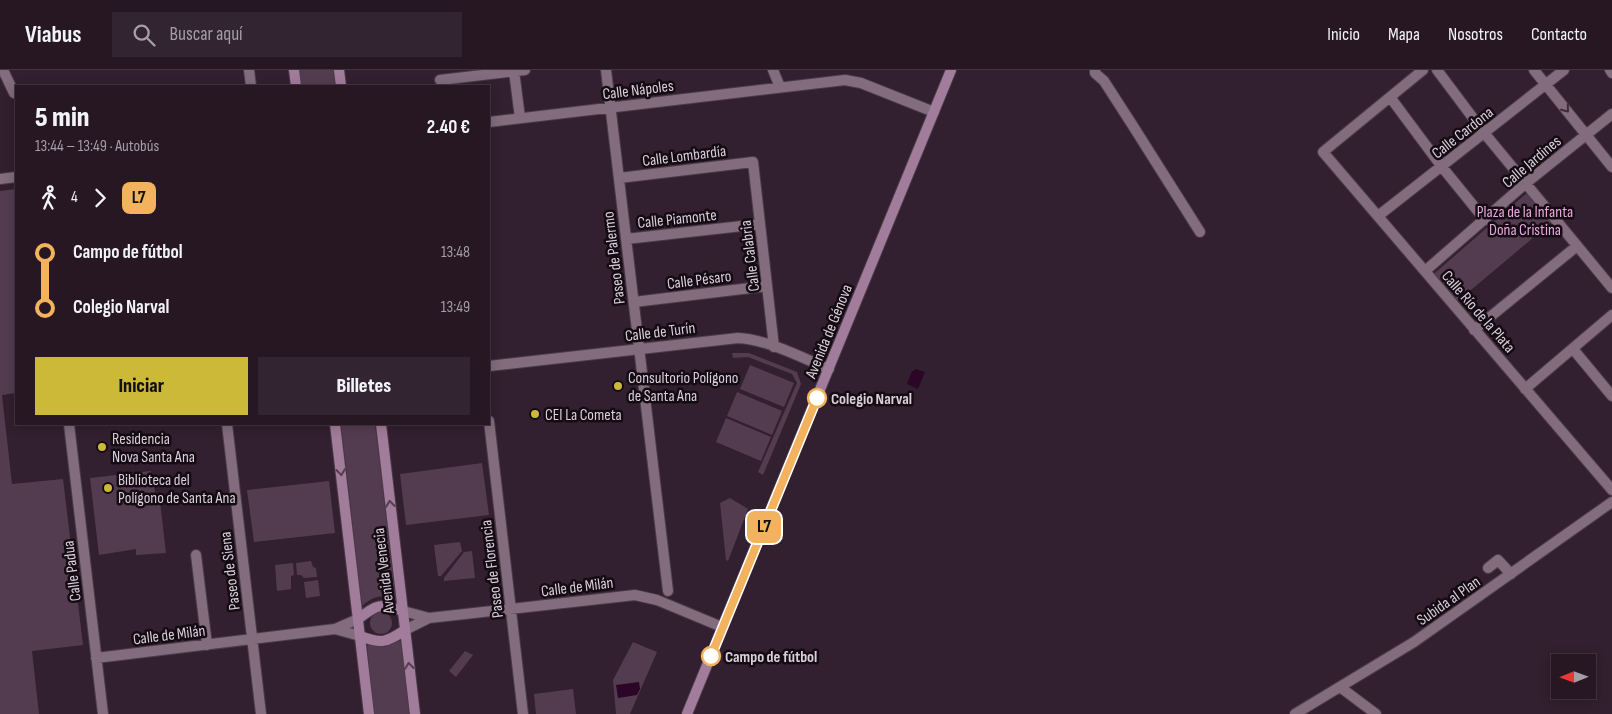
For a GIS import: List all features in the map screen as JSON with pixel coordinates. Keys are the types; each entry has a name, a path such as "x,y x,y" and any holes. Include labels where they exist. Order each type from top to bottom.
{"street":[{"path":"3,70 14,93"},
{"path":"249,70 251,85"},
{"path":"294,70 296,85"},
{"path":"339,70 341,85"},
{"path":"440,80 526,70"},
{"name":"Paseo de Palermo","path":"606,70 668,591"},
{"path":"773,70 780,87"},
{"name":"Avenida de Génova","path":"687,714 951,70"},
{"path":"1095,70 1104,81 1200,232"},
{"path":"1423,70 1390,97 1442,167 1485,220"},
{"path":"1437,70 1485,134 1612,288"},
{"path":"1534,70 1612,167"},
{"name":"Calle Cardona","path":"1378,216 1485,134 1564,70"},
{"path":"514,71 520,118"},
{"name":"Calle Nápoles","path":"490,122 839,80 856,81 934,112"},
{"name":"Calle Río de la Plata","path":"1390,97 1323,152 1612,490"},
{"name":"Calle Jardines","path":"1425,271 1526,183 1612,114"},
{"name":"Calle Lombardía","path":"619,178 753,162"},
{"name":"Calle Calabria","path":"753,162 774,347"},
{"path":"0,179 15,177"},
{"name":"Calle Piamonte","path":"626,239 760,224"},
{"path":"1474,330 1578,246"},
{"name":"Calle Pésaro","path":"634,302 767,286"},
{"path":"1525,388 1612,315"},
{"name":"Calle de Turín","path":"490,366 738,338 755,340 829,369"},
{"path":"1573,349 1612,396"},
{"name":"Calle Padua","path":"69,425 103,714"},
{"name":"Paseo de Siena","path":"226,425 261,714"},
{"name":"Avenida Venecia","path":"335,425 369,714"},
{"name":"Avenida Venecia","path":"381,425 415,714"},
{"name":"Paseo de Florencia","path":"489,425 523,714"},
{"name":"Subida al Plan","path":"1295,714 1414,642 1612,502"},
{"path":"196,555 207,645"},
{"path":"1488,568 1498,560 1511,574"},
{"name":"Calle de Milán","path":"405,630 429,618 619,596 643,596 670,604 722,627"},
{"path":"358,619 374,607 386,606 403,611"},
{"name":"Calle de Milán","path":"403,611 429,618"},
{"name":"Calle de Milán","path":"96,658 335,629 358,619"},
{"name":"Calle de Milán","path":"335,629 360,636"},
{"path":"360,636 376,642 389,641 405,630"},
{"path":"1340,687 1376,714"}],"green space":[{"path":"299,70 334,70 336,85 301,85"},
{"path":"15,189 15,393 2,395 12,484 63,479 83,645 32,651 39,714 0,714 0,191"},
{"name":"Plaza de la Infanta Doña Cristina","path":"1527,193 1552,222 1453,305 1429,278"},
{"path":"732,353 749,353 797,372 801,384 763,475 758,472 797,383 792,374 748,357 733,358"},
{"path":"750,365 794,383 784,407 740,389"},
{"path":"737,392 782,411 772,435 727,416"},
{"path":"726,418 771,437 761,461 716,442"},
{"path":"341,425 375,425 396,600 382,596 370,600 362,606"},
{"path":"482,463 489,515 406,525 400,474"},
{"path":"151,471 156,497 160,501 166,553 136,555 136,549 99,555 90,478"},
{"path":"329,481 335,533 254,542 247,490"},
{"path":"730,498 748,509 728,561 726,560 720,503"},
{"path":"460,542 462,551 441,576 438,576 434,545"},
{"path":"472,551 475,578 444,581 444,578 464,552"},
{"path":"311,561 313,567 316,568 317,577 304,578 301,575 297,575 296,563"},
{"path":"293,563 294,575 291,576 291,589 277,591 275,565"},
{"path":"318,580 320,596 306,598 304,582"},
{"path":"381,612 389,615 392,623 389,631 381,634 373,631 370,623 373,615"},
{"path":"399,641 402,642 410,714 374,714 367,646 369,644 384,647"},
{"path":"633,642 657,652 630,714 616,714 613,680"},
{"path":"465,651 473,655 456,677 449,671"},
{"path":"573,689 576,714 536,714 534,694"}],"shaded area":[{"path":"915,369 925,372 918,389 907,384 912,371"},
{"path":"639,682 640,689 637,695 618,698 616,685"}],"bus line":[{"name":"L7","path":"711,656 817,398"}],"place":[{"name":"Consultorio Polígono de Santa Ana","path":"618,386"},
{"name":"Colegio Narval","path":"817,398"},
{"name":"CEI La Cometa","path":"535,414"},
{"name":"Residencia Nova Santa Ana","path":"102,447"},
{"name":"Biblioteca del Polígono de Santa Ana","path":"108,488"},
{"name":"Campo de fútbol","path":"711,656"}]}
